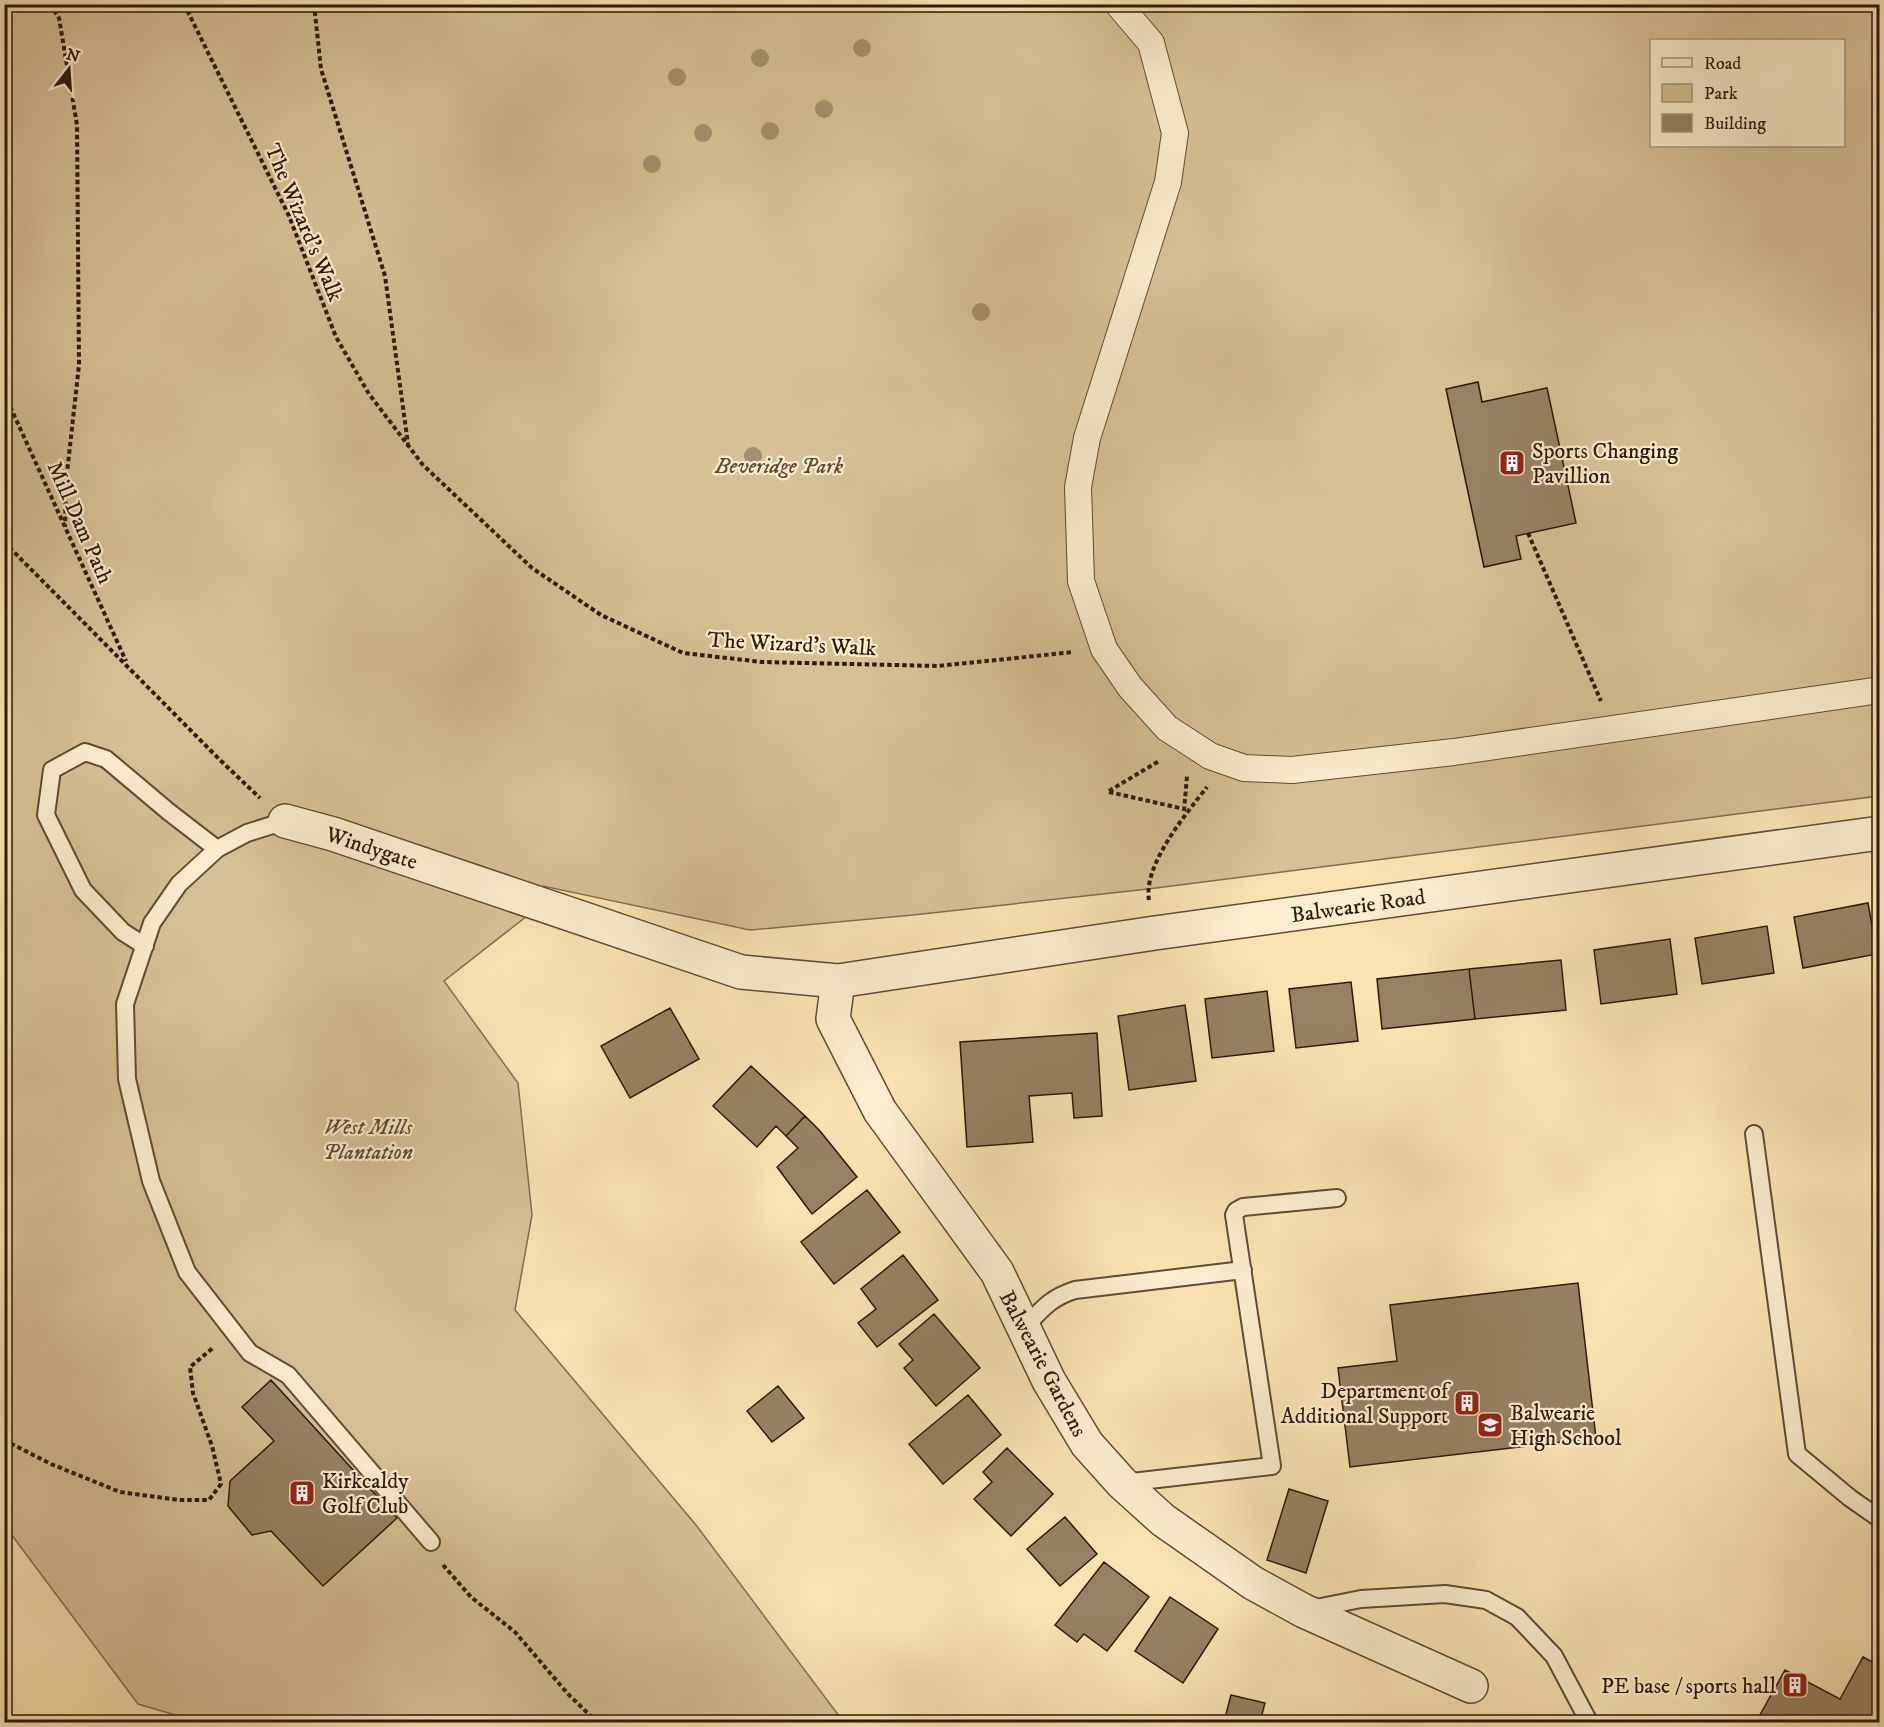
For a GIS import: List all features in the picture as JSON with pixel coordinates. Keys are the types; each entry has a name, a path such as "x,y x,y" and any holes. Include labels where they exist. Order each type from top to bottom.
{"street":[{"path":"1118,4 1150,43 1175,133 1168,182 1087,438 1077,488 1081,580 1104,649 1130,687 1167,728 1210,756 1226,762 1244,768 1292,770 1454,752 1880,690"},
{"name":"Windygate","path":"285,821 344,837 741,972 838,981"},
{"name":"Balwearie Road","path":"838,981 1155,933 1880,833"},
{"name":"Balwearie Gardens","path":"838,981 833,1019 880,1111 997,1272 1049,1381 1087,1444 1122,1484 1172,1526 1253,1583 1304,1611 1471,1686"}],"lane":[{"path":"145,946 123,932 83,890 46,815 52,770 86,752 106,759 217,849"},
{"path":"285,821 247,833 217,849 179,884 153,923 125,1004 127,1079 151,1181 187,1272 250,1353 288,1375 431,1542"},
{"path":"1754,1134 1797,1454 1850,1498 1880,1519"},
{"path":"1122,1484 1272,1466 1234,1215 1243,1207 1337,1198"},
{"path":"1024,1328 1058,1295 1075,1290 1243,1270"},
{"path":"1304,1611 1361,1599 1445,1594 1486,1600 1518,1617 1554,1656 1589,1722"}],"path":[{"path":"50,4 59,18 76,125 79,365 66,483 65,527"},
{"name":"The Wizard's Walk","path":"184,4 289,216 336,337 369,394 423,465 532,568 601,615 683,653 762,662 938,666 1104,649"},
{"name":"The Wizard's Walk","path":"314,4 321,69 385,276 408,444"},
{"name":"Mill Dam Path","path":"4,393 128,665"},
{"path":"1528,533 1612,728"},
{"path":"4,542 221,761 285,821"},
{"path":"1184,809 1109,791 1189,742"},
{"path":"1155,933 1148,889 1158,859 1176,826 1226,762"},
{"path":"4,1440 51,1464 120,1492 179,1500 209,1500 221,1484 212,1446 193,1393 190,1367 233,1331"},
{"path":"431,1542 444,1566 471,1597 515,1632 568,1694 597,1722"}],"green space":[{"name":"Beveridge Park","path":"5,5 1879,5 1879,796 1148,889 750,930 543,886 527,916 444,981 518,1083 532,1215 515,1310 696,1525 839,1716 849,1722 417,1722 412,1719 362,1722 199,1722 138,1704 5,1526"}],"building":[{"name":"Sports Changing Pavillion","path":"1478,382 1482,402 1547,388 1576,523 1516,536 1521,559 1484,567 1446,389"},
{"path":"1868,903 1877,954 1803,968 1794,917"},
{"path":"1767,926 1774,973 1702,984 1695,938"},
{"path":"1670,939 1677,994 1601,1004 1594,950"},
{"path":"1561,960 1566,1010 1475,1019 1469,969"},
{"path":"1469,969 1475,1019 1382,1029 1377,979"},
{"path":"1351,982 1358,1041 1296,1048 1289,989"},
{"path":"1267,991 1274,1051 1212,1058 1205,999"},
{"path":"1185,1005 1196,1081 1129,1090 1118,1016"},
{"path":"670,1008 699,1059 630,1098 601,1046"},
{"path":"1097,1033 1102,1116 1074,1118 1072,1093 1029,1096 1033,1142 967,1147 960,1042"},
{"path":"751,1066 805,1116 786,1136 776,1126 757,1147 713,1106"},
{"path":"805,1116 857,1177 812,1214 777,1167 798,1148 786,1136"},
{"path":"867,1190 900,1232 834,1284 801,1242"},
{"path":"903,1255 938,1300 877,1347 858,1323 876,1309 861,1289"},
{"name":"Department of Additional Support","path":"1578,1283 1596,1438 1350,1467 1338,1368 1397,1361 1390,1305"},
{"path":"934,1314 980,1368 936,1406 904,1368 913,1360 899,1344"},
{"name":"Kirkcaldy Golf Club","path":"271,1380 397,1518 323,1586 271,1531 252,1535 228,1506 230,1481 274,1441 242,1407"},
{"path":"778,1386 804,1418 772,1442 747,1411"},
{"path":"968,1395 1001,1435 943,1484 909,1444"},
{"path":"1007,1448 1053,1494 1011,1536 974,1499 992,1482 983,1472"},
{"path":"1289,1489 1328,1501 1306,1573 1267,1560"},
{"path":"1065,1517 1097,1554 1060,1586 1027,1549"},
{"path":"1104,1562 1149,1597 1107,1651 1084,1634 1077,1642 1055,1625"},
{"path":"1170,1597 1218,1629 1183,1683 1135,1651"},
{"name":"PE base / sports hall","path":"1863,1657 1880,1666 1880,1722 1756,1722 1785,1670 1840,1699"},
{"path":"1231,1695 1265,1703 1260,1722 1224,1722"}],"place":[{"name":"Sports Changing Pavillion","path":"1512,463"},
{"name":"Department of Additional Support","path":"1467,1403"},
{"name":"Balwearie High School","path":"1490,1425"},
{"name":"Kirkcaldy Golf Club","path":"302,1493"},
{"name":"PE base / sports hall","path":"1795,1685"}],"park label":[{"name":"West Mills Plantation","path":"368,1138"}]}
